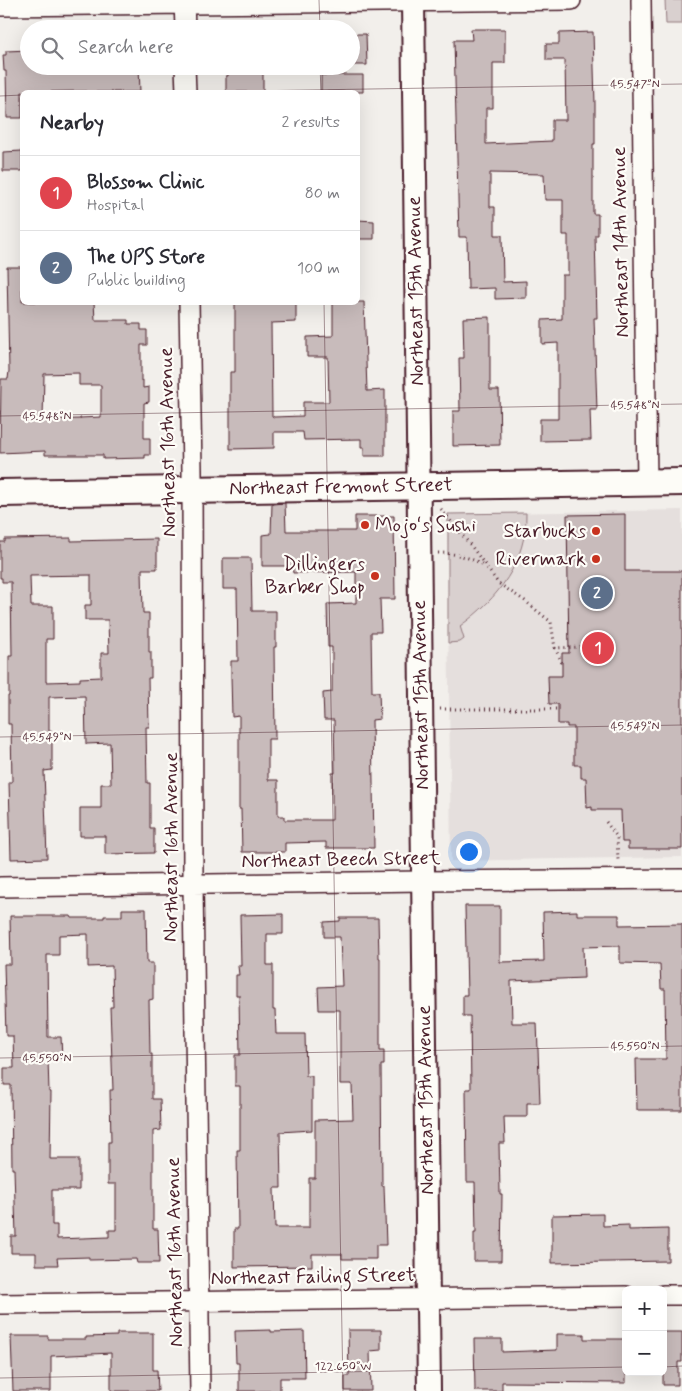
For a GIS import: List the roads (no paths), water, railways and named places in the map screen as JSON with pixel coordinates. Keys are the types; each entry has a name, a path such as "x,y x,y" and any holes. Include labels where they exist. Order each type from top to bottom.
{"main road":[{"name":"Northeast Fremont Street","path":"0,493 682,482"}],"street":[{"path":"0,6 184,2 570,0"},
{"name":"Northeast 14th Avenue","path":"641,0 647,483"},
{"name":"Northeast 15th Avenue","path":"413,1 429,1391"},
{"path":"184,2 185,20"},
{"path":"185,75 186,90"},
{"name":"Northeast 16th Avenue","path":"189,305 192,489 193,885 200,1391"},
{"name":"Northeast Beech Street","path":"0,887 682,879"},
{"path":"667,1295 682,1295"},
{"name":"Northeast Failing Street","path":"0,1304 428,1297 622,1296"}],"place":[{"name":"Mojo‘s Sushi","path":"365,525"},
{"name":"Starbucks","path":"596,531"},
{"name":"Rivermark","path":"596,559"},
{"name":"Dillingers Barber Shop","path":"375,576"},
{"name":"The UPS Store","path":"597,593"},
{"name":"Blossom Clinic","path":"598,648"}]}
